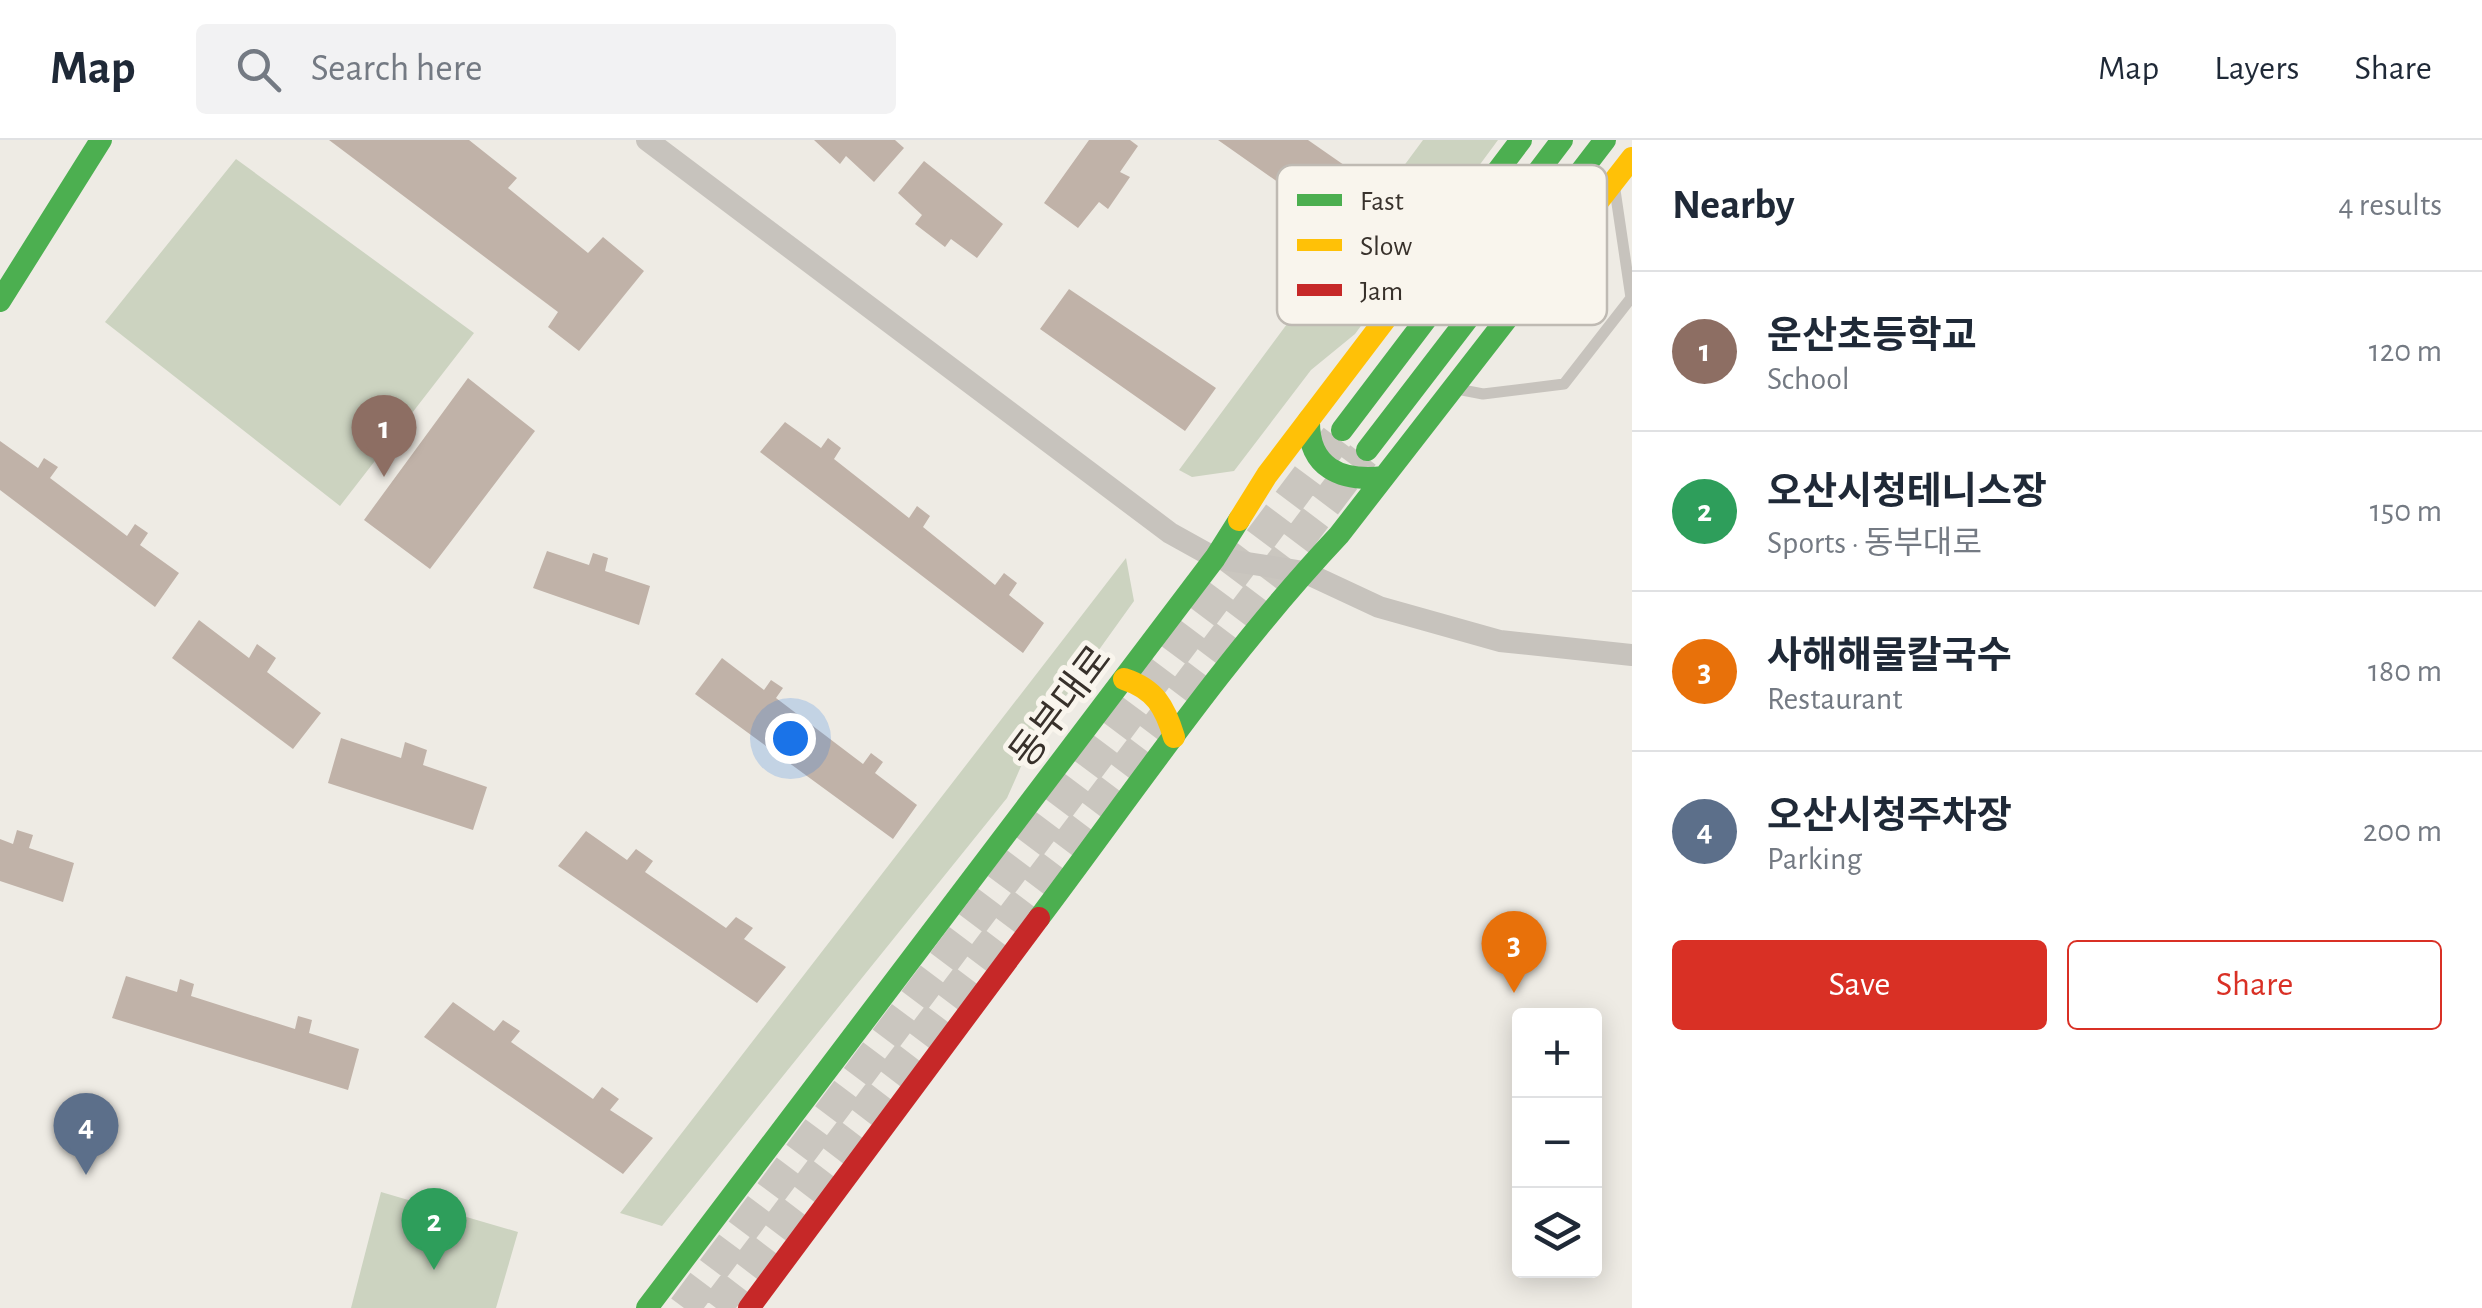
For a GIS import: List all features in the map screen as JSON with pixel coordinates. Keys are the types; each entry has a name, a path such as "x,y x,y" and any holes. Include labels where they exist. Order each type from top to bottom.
{"main road":[{"path":"0,301 101,140"},
{"name":"동부대로","path":"1502,165 1521,140"},
{"path":"1543,165 1562,140"},
{"path":"1586,165 1605,140"},
{"path":"1607,190 1632,158"},
{"name":"동부대로","path":"647,1308 1215,558 1267,475 1381,325"},
{"path":"1342,430 1422,325"},
{"path":"1367,450 1463,325"},
{"path":"749,1308 1174,737 1304,572 1339,535 1501,325"},
{"path":"1309,420 1310,445 1328,469 1362,481 1384,478"},
{"path":"1124,679 1142,684 1162,700 1174,737"}],"street":[{"path":"647,140 1170,533 1215,558 1304,572 1379,607 1500,641 1632,655"}],"lane":[{"path":"1452,388 1484,394 1564,384 1609,327 1631,298 1614,181"}],"green space":[{"path":"1423,140 1498,140 1480,165 1405,165"},
{"path":"236,159 474,333 340,506 105,322"},
{"path":"1286,325 1362,325 1311,370 1234,471 1192,477 1179,470"},
{"path":"1126,558 1134,601 1030,746 1007,798 662,1226 620,1213"},
{"path":"381,1192 518,1232 496,1308 351,1308"}],"building":[{"path":"329,140 469,140 517,178 508,188 588,253 603,237 644,271 579,351 548,327 558,312"},
{"path":"814,140 895,140 904,148 874,182 846,156 840,164"},
{"path":"1089,140 1130,140 1138,146 1120,172 1130,177 1108,209 1099,202 1078,228 1044,203"},
{"path":"1218,140 1308,140 1344,165 1277,165 1277,181"},
{"path":"924,161 1003,224 977,258 951,239 945,247 915,224 922,215 898,193"},
{"path":"1069,289 1216,388 1185,431 1040,329"},
{"path":"468,378 535,431 430,569 364,520"},
{"path":"785,422 821,448 828,438 841,448 834,459 909,518 917,506 930,516 923,527 995,585 1004,573 1017,583 1009,595 1044,623 1023,653 760,452"},
{"path":"0,441 38,468 44,458 58,467 50,478 127,536 135,524 148,533 140,545 179,573 155,607 0,490"},
{"path":"547,551 589,565 593,553 608,558 605,571 650,586 639,625 533,588"},
{"path":"199,620 249,658 257,644 276,658 267,672 321,713 293,749 172,658"},
{"path":"722,658 764,690 771,680 783,688 776,698 863,764 871,753 883,762 875,773 917,805 893,839 695,694"},
{"path":"341,738 401,758 405,742 427,750 423,765 487,787 473,830 328,783"},
{"path":"17,830 33,835 29,848 74,863 63,902 0,881 0,839 13,844"},
{"path":"586,831 627,860 636,849 653,861 645,872 726,928 736,917 753,928 744,939 786,967 757,1003 558,866"},
{"path":"126,976 177,992 180,979 194,984 191,996 295,1029 298,1016 312,1020 309,1033 359,1049 348,1090 112,1018"},
{"path":"453,1002 494,1031 503,1020 520,1031 511,1042 593,1099 602,1087 619,1099 610,1110 653,1138 623,1174 424,1037"}],"tunnel":[{"path":"684,1308 1342,430"},
{"path":"716,1308 1363,455"}],"traffic: fast":[{"path":"0,301 101,140"},
{"path":"1502,165 1521,140"},
{"path":"1543,165 1562,140"},
{"path":"1586,165 1605,140"},
{"path":"1342,430 1422,325"},
{"path":"1367,450 1463,325"},
{"path":"1039,918 1221,674 1339,535 1502,325"},
{"path":"1309,420 1314,450 1330,468 1354,477 1384,477"},
{"path":"647,1308 1215,558 1239,520"}],"traffic: slow":[{"path":"1607,190 1632,158"},
{"path":"1239,520 1267,475 1381,325"},
{"path":"1124,679 1144,688 1157,700 1174,737"}],"traffic: jam":[{"path":"749,1308 1039,918"}],"place":[{"name":"운산초등학교","path":"384,477"},
{"name":"사해해물칼국수","path":"1514,993"},
{"name":"오산시청주차장","path":"86,1175"},
{"name":"오산시청테니스장","path":"434,1270"}]}
